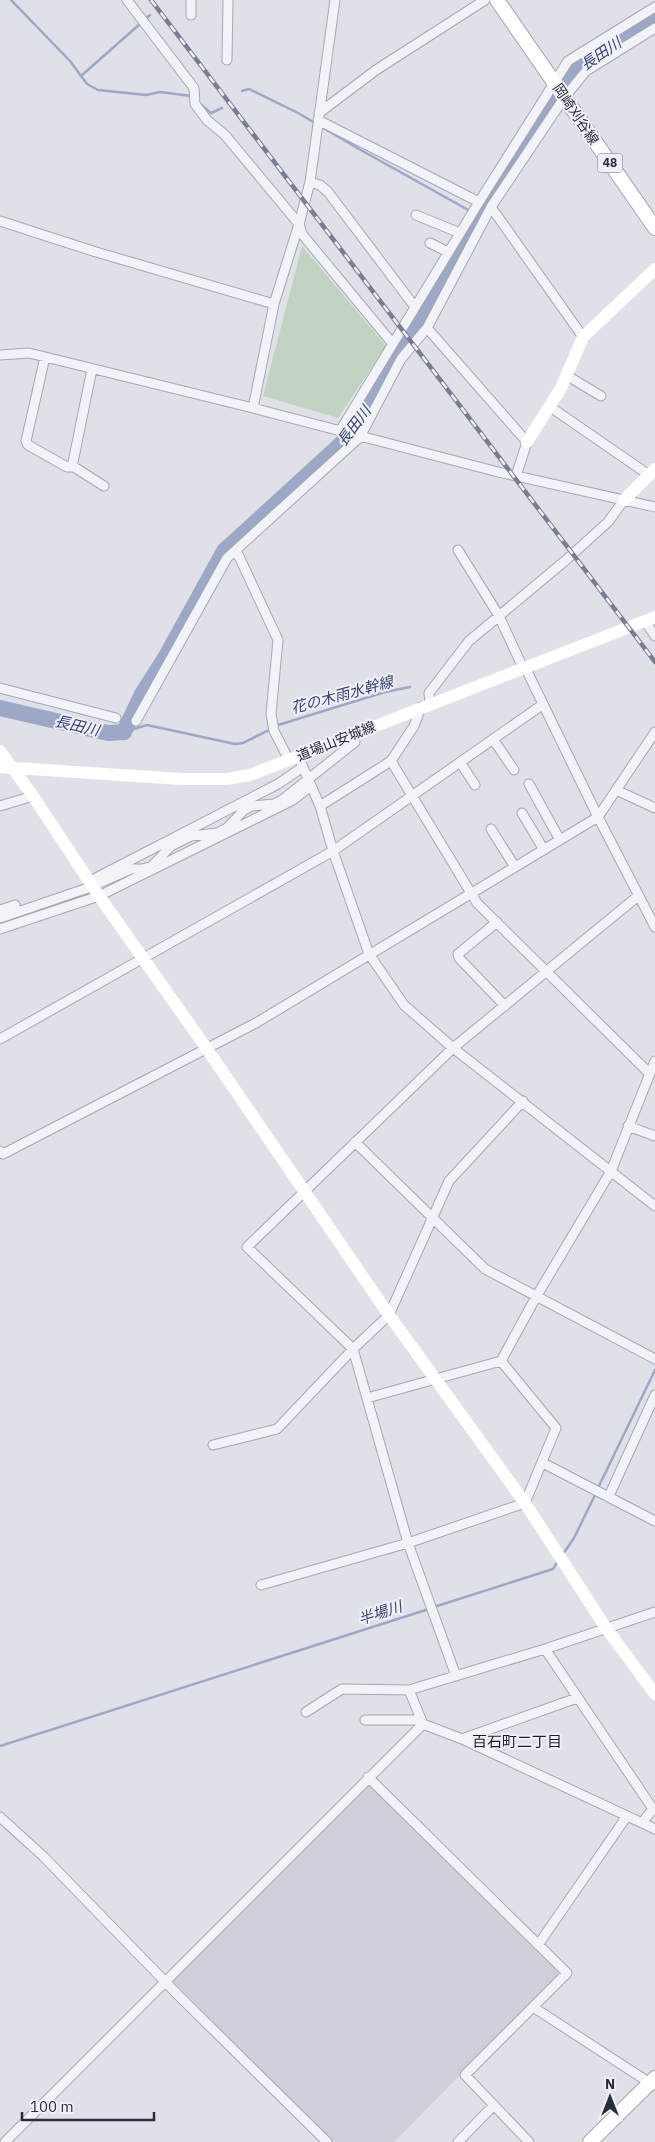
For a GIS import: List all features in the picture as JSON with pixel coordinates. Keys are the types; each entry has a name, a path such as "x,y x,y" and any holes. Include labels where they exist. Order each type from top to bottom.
{"main road":[{"name":"岡崎刈谷線","path":"498,0 655,228"},
{"path":"590,2142 654,2083"}],"street":[{"path":"127,0 194,88 195,104 206,120 225,135 299,224 302,234 392,344"},
{"path":"191,0 191,15"},
{"path":"227,60 228,0"},
{"path":"252,408 274,304 310,182 335,0"},
{"path":"318,116 376,70 485,0"},
{"path":"342,432 392,344 448,252 568,61 655,7"},
{"path":"136,722 226,558 358,436 401,359 427,328 491,207 564,98 586,71 655,28"},
{"path":"318,116 479,202"},
{"path":"310,182 320,185 328,192 415,307"},
{"path":"491,207 583,337"},
{"path":"416,214 460,233"},
{"path":"0,221 96,252 274,304"},
{"path":"430,243 448,252"},
{"path":"516,476 527,442 566,375 583,337 655,269"},
{"path":"427,328 527,442"},
{"path":"0,355 29,353 516,476 655,507"},
{"path":"45,357 26,441 28,445 72,467 104,486"},
{"path":"72,467 92,369"},
{"path":"566,375 601,396"},
{"path":"320,806 391,761 426,705 429,693 469,641 566,560 608,522 624,500 652,472 549,406"},
{"path":"236,550 278,640 271,714 274,726 309,783 320,806 333,852 369,954 404,1005 453,1048 655,1206"},
{"path":"458,550 499,616 598,817 655,927"},
{"path":"650,619 655,636"},
{"name":"道場山安城線","path":"0,767 180,779 227,779 250,775 296,761 426,705 650,619"},
{"path":"0,688 116,718"},
{"path":"0,1039 333,852 412,794 542,705"},
{"path":"0,1151 3,1154 256,1023 598,817 655,732"},
{"path":"493,739 514,770"},
{"path":"0,929 294,800 309,783 355,742"},
{"path":"0,751 14,768 142,958 435,1381 526,1503 606,1628 655,1694"},
{"path":"0,910 94,888 278,784 296,761"},
{"path":"391,761 471,894 650,1074"},
{"path":"460,762 475,785"},
{"path":"0,918 94,888 131,869 143,869 152,866 171,846 191,836 218,833 227,828 244,810 252,806 274,804 309,783"},
{"path":"529,784 560,840"},
{"path":"616,790 655,808"},
{"path":"0,806 33,796"},
{"path":"522,812 544,850"},
{"path":"492,829 515,867"},
{"path":"456,1676 408,1543 353,1348 247,1247 453,1048 638,896"},
{"path":"497,922 458,954 459,958 505,1006"},
{"path":"368,1398 502,1361 536,1297 611,1172 655,1061"},
{"path":"213,1445 277,1429 353,1348 389,1315 449,1181 523,1101"},
{"path":"628,1126 655,1136"},
{"path":"355,1142 485,1269 655,1359"},
{"path":"502,1361 556,1428 543,1462 532,1483 526,1503"},
{"path":"609,1496 655,1396"},
{"path":"543,1462 655,1521"},
{"path":"261,1586 408,1543 526,1503"},
{"path":"306,1712 342,1689 409,1690 545,1649 655,1612"},
{"path":"545,1649 653,1809 642,1823"},
{"path":"409,1690 422,1722"},
{"path":"462,1739 578,1698"},
{"path":"365,1720 422,1722 655,1829"},
{"path":"5,2142 422,1722"},
{"path":"368,1777 567,1974 465,2075 529,2142"},
{"path":"538,1945 627,1816"},
{"path":"0,1817 43,1856 165,1982 327,2142"},
{"path":"533,2007 654,2083"},
{"path":"458,2142 494,2105"}],"shaded area":[{"path":"367,1784 370,1784 559,1971 559,1975 394,2142 333,2142 172,1981 172,1977"}],"green space":[{"path":"302,246 386,346 338,418 263,396"}],"waterway":[{"path":"11,0 70,61 87,84 98,90 146,95 160,92 191,96"},
{"path":"81,76 150,15"},
{"name":"長田川","path":"0,708 108,733 124,732 142,694 165,658 224,551 340,445 357,426 385,375 414,331 479,216 569,78 585,62 655,18"},
{"path":"242,91 249,89 298,113 479,216"},
{"path":"199,103 211,113 222,108"},
{"name":"花の木雨水幹線","path":"275,726 385,692 410,687"},
{"path":"124,732 147,725 235,744 243,743 271,729"},
{"name":"半場川","path":"598,1488 655,1370"},
{"name":"半場川","path":"563,1554 574,1538 596,1493"},
{"name":"半場川","path":"434,1607 553,1569 558,1561"},
{"name":"半場川","path":"0,1746 429,1609"}],"railway":[{"path":"151,0 655,662"}],"district":[{"name":"百石町二丁目","path":"517,1742"}]}
